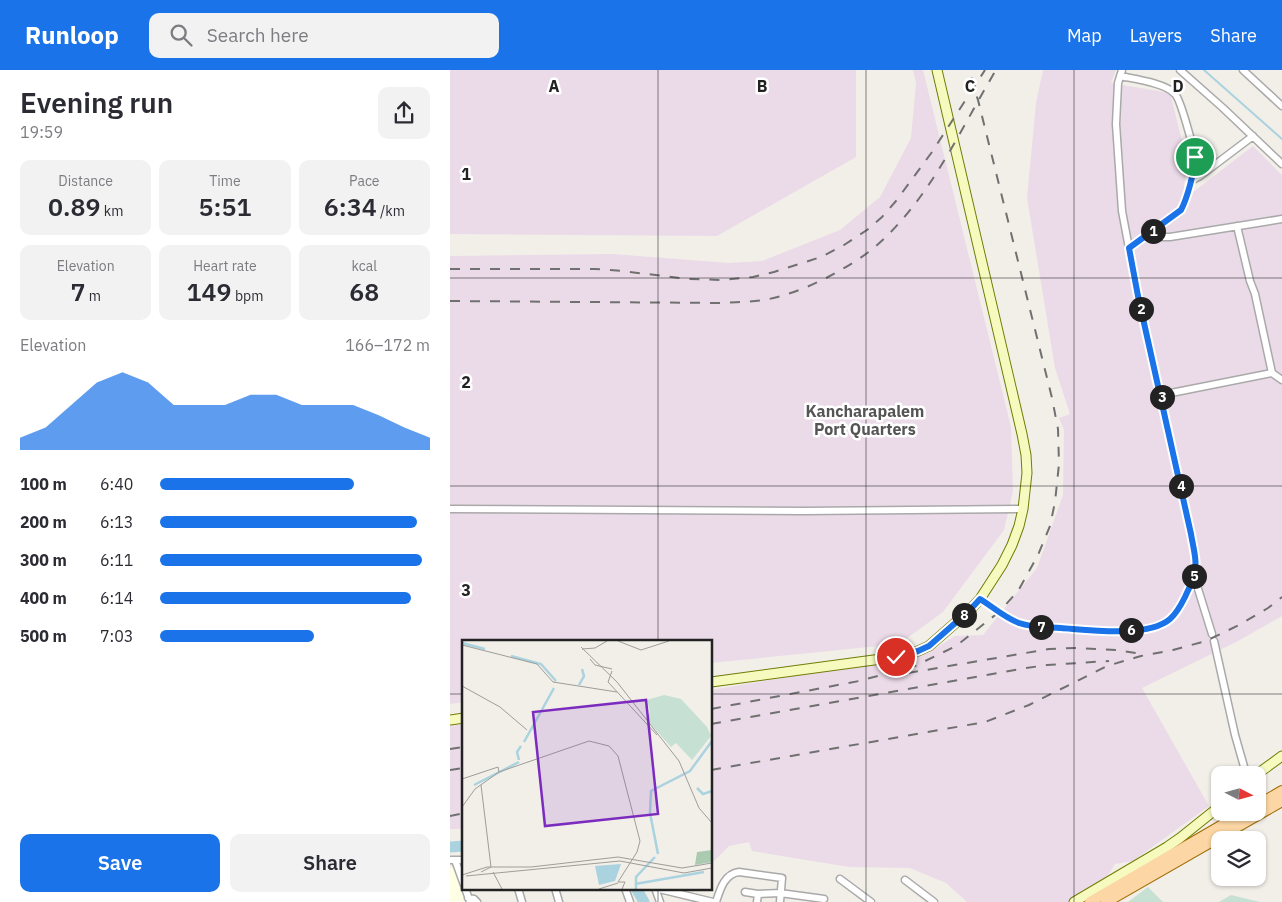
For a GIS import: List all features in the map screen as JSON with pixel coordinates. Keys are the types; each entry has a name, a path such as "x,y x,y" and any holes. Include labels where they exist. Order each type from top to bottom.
{"main road":[{"path":"1266,800 1282,791"},
{"path":"1106,902 1282,801"},
{"path":"1090,902 1230,821"}],"street":[{"path":"712,682 896,657 929,646 980,599 1002,565 1019,526 1027,473 1026,455 937,70"},
{"path":"1180,70 1282,164"},
{"path":"1243,70 1282,106"},
{"path":"1129,248 1181,210 1191,181 1195,157 1175,94 1162,86 1121,73 1116,102 1116,146 1122,211 1138,296 1191,534 1195,560 1194,576 1212,634"},
{"path":"1191,181 1253,136"},
{"path":"1144,237 1170,237 1282,219"},
{"path":"1237,226 1250,281 1255,294 1272,373 1282,380"},
{"path":"1161,395 1272,373"},
{"path":"450,509 804,511 1023,509"},
{"path":"980,599 1009,619 1027,625 1100,631 1136,630 1162,624 1171,619 1180,606 1194,576"},
{"path":"1214,642 1243,766"},
{"path":"1266,767 1282,756"},
{"path":"1074,902 1167,847 1211,813"},
{"path":"452,860 462,882"},
{"path":"664,890 715,902 724,882 739,872 782,878 780,902"},
{"path":"840,879 871,902"},
{"path":"905,880 934,902"},
{"path":"625,890 630,902"},
{"path":"656,890 660,902"},
{"path":"745,892 758,894 780,893 824,899"},
{"path":"757,902 758,894"},
{"path":"469,900 474,899 477,902"}],"shaded area":[{"path":"450,70 856,70 856,157 717,236 450,234"},
{"path":"913,70 923,70 1011,427 1013,491 1004,530 943,612 899,644 712,663 712,640 462,640 462,702 450,704 450,256 612,254 729,263 762,261 840,230 880,197 911,138 916,83"},
{"path":"1043,70 1116,70 1111,83 1170,93 1187,161 1184,187 1193,192 1253,146 1282,175 1282,616 1238,641 1142,688 1209,806 1133,861 1115,864 1107,877 1069,902 967,902 946,883 910,868 849,867 752,851 749,842 729,846 712,861 712,690 928,653 955,636 983,635 1037,568 1063,495 1064,430 1059,418 1070,414 1055,368 1027,198 1036,103"},
{"path":"462,724 462,829 450,829 450,726"},
{"path":"455,867 467,902 450,902 450,868"},
{"path":"1148,887 1163,902 1128,902"},
{"path":"1231,895 1260,902 1219,902"}],"waterway":[{"path":"1204,70 1282,139"},
{"path":"450,847 462,846"},
{"path":"637,890 644,902"}],"railway":[{"path":"712,709 859,681 915,666 956,646 999,612 1018,591 1038,555 1050,526 1055,502 1059,464 1058,429 1052,398 970,70"},
{"path":"450,269 595,269 688,279 723,280 753,277 821,257 867,230 882,217 932,152 985,70"},
{"path":"450,301 722,303 764,300 805,288 859,259 876,246 895,227 912,207 943,163 996,70"},
{"path":"712,770 985,722 1029,705 1107,666 1206,641 1239,625 1268,608 1282,597"},
{"path":"908,673 1049,649 1117,650 1141,654"},
{"path":"712,724 1020,669 1047,665 1109,661"},
{"path":"450,749 462,747"},
{"path":"450,770 462,768"},
{"path":"450,816 462,813"}],"district":[{"name":"Kancharapalem Port Quarters","path":"865,420"}],"route":[{"path":"896,657 929,646 980,599 1018,623 1042,627 1100,631 1148,628 1171,619 1178,610 1192,583 1195,560 1166,415 1138,296 1129,248 1181,210 1191,181 1195,157"}]}
